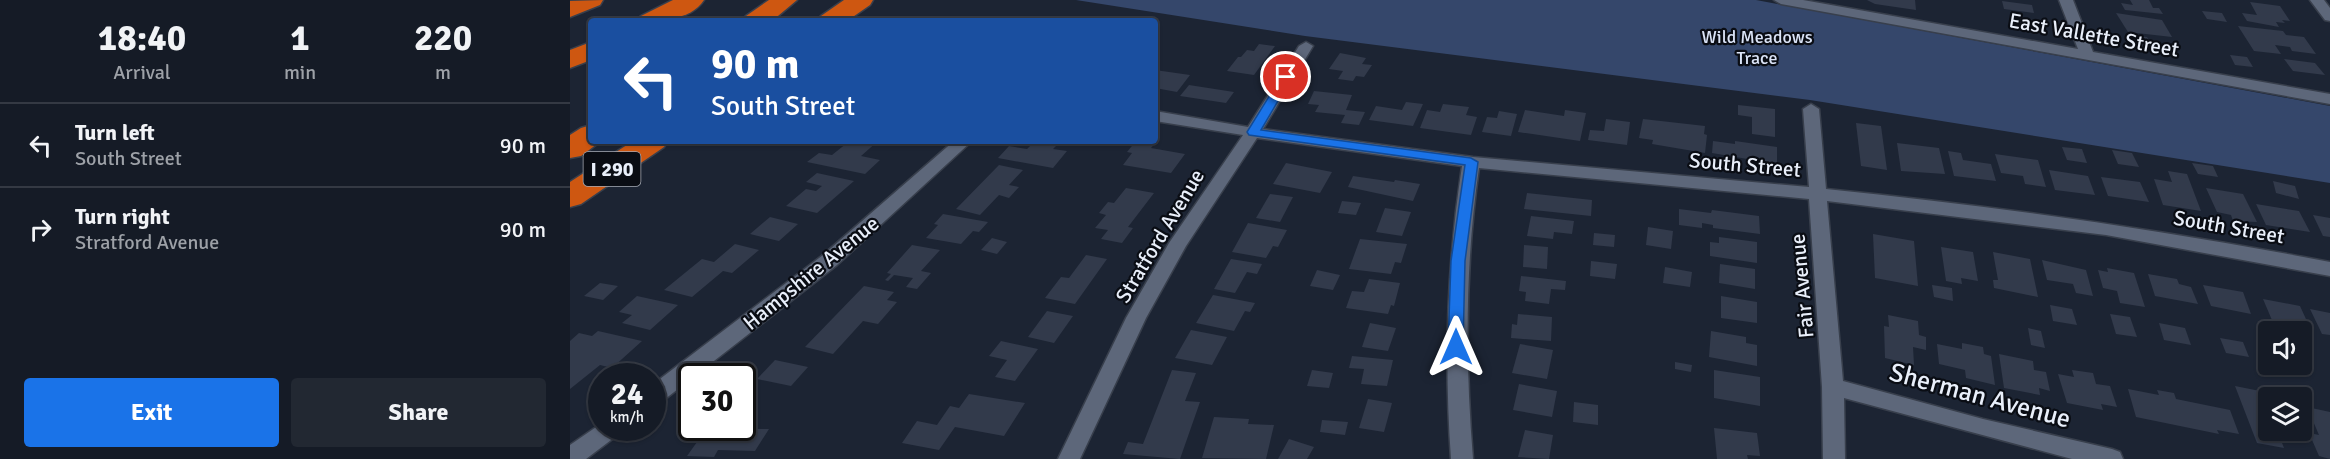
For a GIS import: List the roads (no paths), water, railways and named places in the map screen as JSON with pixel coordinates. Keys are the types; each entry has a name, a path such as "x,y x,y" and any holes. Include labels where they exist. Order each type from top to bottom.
{"highway":[{"path":"570,10 591,0"},
{"path":"656,18 692,0"},
{"path":"759,18 785,0"},
{"path":"834,18 861,0"},
{"path":"570,60 588,51"},
{"path":"570,139 588,130"},
{"name":"I 290","path":"570,149 588,136"},
{"name":"I 290","path":"570,197 649,144"}],"street":[{"name":"East Vallette Street","path":"1781,0 1822,4 2087,56 2330,99"},
{"path":"2066,0 2087,56"},
{"path":"2317,0 2330,17"},
{"name":"Stratford Avenue","path":"1069,459 1136,318 1168,262 1306,46"},
{"name":"Fair Avenue","path":"1811,109 1833,387 1834,459"},
{"name":"South Street","path":"1158,116 1471,162 1817,195 2060,222 2170,239 2330,270"},
{"name":"Hampshire Avenue","path":"666,386 822,267 961,144"},
{"path":"1462,459 1457,405 1455,328 1458,261 1471,162"},
{"name":"Sherman Avenue","path":"1833,387 1983,428 2112,459"},
{"path":"570,458 593,441"}],"park label":[{"name":"Wild Meadows Trace","path":"1757,47"}]}
